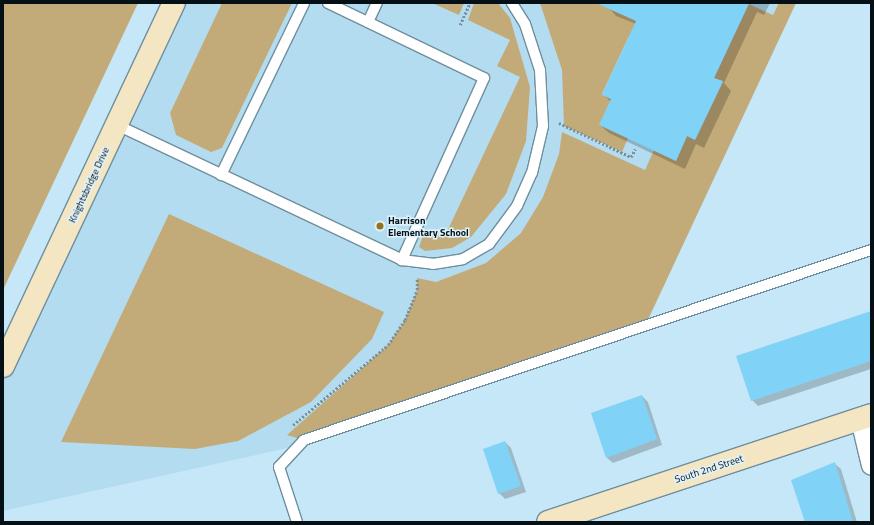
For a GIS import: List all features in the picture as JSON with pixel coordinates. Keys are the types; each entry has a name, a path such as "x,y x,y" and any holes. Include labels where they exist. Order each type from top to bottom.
{"street":[{"name":"Knightsbridge Drive","path":"3,366 174,3"},
{"path":"866,417 871,465"},
{"name":"South 2nd Street","path":"548,522 866,417"}],"lane":[{"path":"220,175 304,3"},
{"path":"328,3 484,78 402,260"},
{"path":"368,22 377,3"},
{"path":"116,126 402,260 417,263 463,259 489,244 517,206 532,173 543,126 540,70 525,24 512,3"},
{"path":"297,522 279,467 304,440 871,250"}],"path":[{"path":"460,25 470,3"},
{"path":"559,123 631,157 635,149"},
{"path":"288,430 388,345 405,320 417,290 417,263"}],"shaded area":[{"path":"3,3 138,3 3,290"},
{"name":"Harrison Elementary School","path":"174,3 796,3 645,326 283,449 3,511 3,366"},
{"path":"222,3 292,3 222,148 211,152 176,135 170,113"},
{"path":"432,3 464,3 459,15"},
{"path":"474,3 498,3 510,18 530,87 526,141 506,194 471,237 452,248 425,251 419,247 425,230 444,238 520,77 497,66 510,40 468,20"},
{"path":"540,3 608,3 647,19 628,38 602,94 611,99 628,138 622,152 564,126 562,70"},
{"path":"779,3 796,3 645,326 304,440 287,435 388,345 405,320 417,290 417,278 436,282 486,263 521,233 543,197 559,154 562,132 645,170 654,150 676,161 687,136 696,138 723,82 714,78 749,4 773,15"},
{"path":"169,214 384,312 372,339 311,402 238,441 195,449 61,442"}],"building":[{"path":"596,3 749,3 714,78 723,81 695,140 687,136 676,161 599,125 611,99 602,95 636,21"},
{"path":"871,311 871,361 751,401 736,356"},
{"path":"642,395 657,439 606,458 591,413"},
{"path":"505,441 521,486 498,494 483,449"},
{"path":"835,462 853,522 805,522 791,480"}],"place":[{"name":"Harrison Elementary School","path":"380,226"}]}
